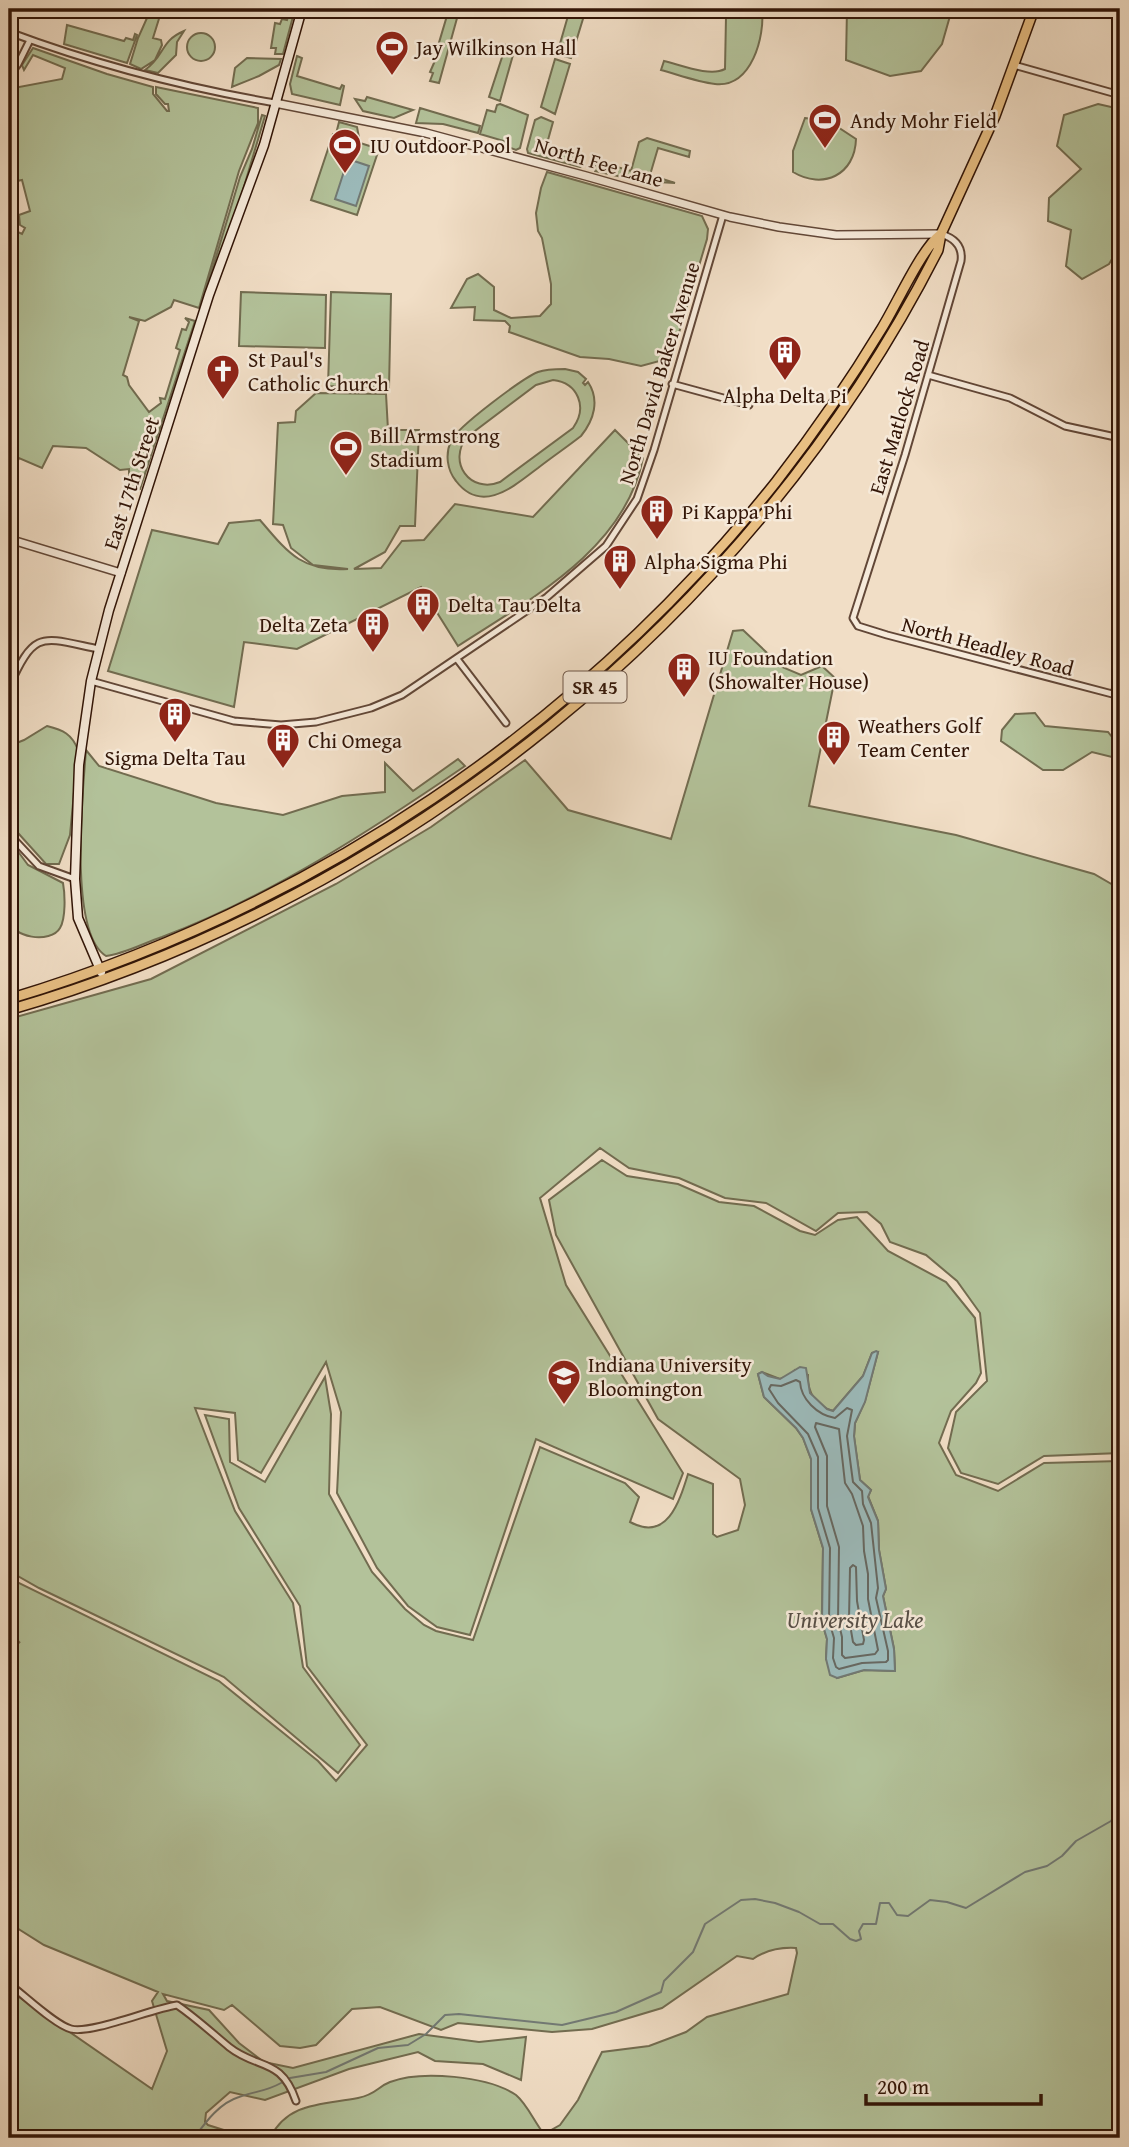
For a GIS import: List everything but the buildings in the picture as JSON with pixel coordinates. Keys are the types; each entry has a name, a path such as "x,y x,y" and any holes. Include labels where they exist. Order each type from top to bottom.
{"highway":[{"name":"SR 45","path":"9,1010 102,974 219,920 327,865 520,742 640,632 746,518 835,401 876,338 929,245 941,234 979,152 1034,9"},
{"name":"SR 45","path":"9,999 102,974"}],"main road":[{"name":"East 17th Street","path":"102,974 78,918 75,879 79,765 91,681 121,573 209,295 264,145 302,9"}],"street":[{"name":"North Fee Lane","path":"9,32 73,56 160,81 426,133 779,228 836,235 941,234"},
{"path":"9,76 30,40"},
{"path":"1014,65 1120,95"},
{"name":"North David Baker Avenue","path":"91,681 234,721 284,725 316,722 371,708 401,695 547,597 606,547 637,499 723,215"},
{"name":"East Matlock Road","path":"853,618 962,257 956,242 941,234"},
{"path":"928,375 1010,398 1065,426 1120,438"},
{"path":"672,384 749,405"},
{"path":"9,540 121,573"},
{"name":"North Headley Road","path":"853,618 858,626 887,635 1117,695"},
{"path":"9,687 24,658 36,643 44,639 98,649"},
{"path":"457,659 506,723"},
{"path":"1117,695 1120,672"},
{"path":"9,834 39,866 75,879"},
{"path":"9,1984 71,2029 87,2029 161,2007 177,2005 231,2049 244,2057 268,2065 282,2075 296,2101"}],"green space":[{"path":"151,9 162,9 153,38 161,40 162,45 155,60 141,69 130,64"},
{"path":"290,9 295,9 283,54 275,54 276,48 271,48 275,23 280,24 282,19 287,20"},
{"path":"449,9 459,11 439,83 430,81 433,73 430,72 438,54"},
{"path":"570,9 586,9 571,58 557,54"},
{"path":"723,9 762,9 761,33 754,58 738,78 728,83 715,84 661,70 664,61 704,71 725,69 726,17"},
{"path":"847,9 879,16 900,9 952,9 942,44 921,71 890,76 846,60"},
{"path":"67,25 124,41 126,38 133,40 135,34 137,35 127,63 64,44"},
{"path":"184,31 177,42 176,55 158,73 145,70 171,39"},
{"path":"201,33 211,37 215,47 211,57 201,61 191,57 187,47 191,37"},
{"path":"506,45 515,48 500,101 489,97"},
{"path":"33,48 153,87 153,94 167,111 168,104 156,94 156,87 258,108 258,123 239,171 199,308 174,300 171,307 145,321 129,317 139,321 123,375 127,377 129,385 149,412 161,403 160,398 165,399 180,350 176,348 182,329 186,330 189,322 185,318 195,321 140,489 133,490 129,481 129,469 120,470 86,448 53,446 42,468 19,458 15,468 9,466 9,228 22,234 25,228 20,225 19,215 30,211 22,180 17,181 9,142 9,103 16,99 9,98 9,82 17,77 14,88 62,79 65,68 33,55 24,70 22,65"},
{"path":"297,56 302,58 297,76 340,89 344,86 340,105 292,94 290,84"},
{"path":"247,58 281,59 279,65 232,87 235,68"},
{"path":"555,59 570,64 555,114 541,107"},
{"path":"367,97 413,110 394,118 363,111 355,99 365,101"},
{"path":"500,104 528,115 520,148 516,150 508,147 504,141 480,134 487,110 495,112"},
{"path":"1098,104 1120,109 1120,246 1109,264 1082,279 1066,266 1071,230 1048,221 1049,198 1081,169 1057,146 1064,115"},
{"path":"420,108 480,126 478,133 443,124 416,123"},
{"path":"262,115 265,116 240,200 199,314 240,177"},
{"path":"541,117 553,122 546,147 581,157 584,165 580,167 528,153 535,120"},
{"name":"Andy Mohr Field","path":"805,118 830,122 856,139 850,162 835,176 815,180 793,172 793,151"},
{"name":"IU Outdoor Pool","path":"339,122 357,127 360,143 379,149 357,215 311,200"},
{"path":"647,138 690,151 689,157 658,148 650,175 675,183 640,181 595,171 595,165 600,162 631,171 639,142"},
{"path":"547,172 702,216 708,229 707,239 670,363 663,360 641,366 609,359 580,357 509,332 510,326 505,321 474,320 475,307 451,308 467,279 478,274 494,287 494,310 511,318 540,316 551,304 551,284 536,213"},
{"path":"9,182 17,210 9,228"},
{"path":"241,292 326,295 325,348 239,346"},
{"path":"331,292 391,294 389,388 328,386"},
{"path":"565,369 578,372 586,379 583,383 585,385 588,382 594,396 592,417 581,436 519,482 498,494 476,496 466,491 453,477 448,462 449,446 456,434 530,376 544,370","holes":["553,380 562,382 574,391 580,404 580,412 573,428 500,482 489,485 471,480 461,465 460,456 461,447 467,437 536,385"]},
{"path":"316,393 386,394 388,430 419,430 415,526 400,526 385,552 354,569 381,568 402,541 424,540 455,504 533,517 615,430 643,458 633,491 617,520 596,546 543,590 458,646 421,587 297,649 244,642 234,707 108,671 152,530 218,544 229,523 260,520 288,551 307,564 332,569 348,569 313,565 291,548 283,525 273,524 278,423 295,422 296,411"},
{"path":"743,630 782,667 801,675 822,666 835,678 809,806 956,835 1094,874 1120,889 1120,1453 1044,1456 998,1484 961,1473 948,1448 956,1412 987,1381 980,1313 957,1281 926,1255 890,1242 881,1224 867,1212 838,1213 816,1231 766,1203 725,1198 679,1178 629,1168 600,1148 540,1198 566,1285 683,1473 673,1499 536,1439 470,1635 437,1627 408,1606 377,1568 337,1493 341,1412 326,1362 261,1473 238,1460 235,1413 195,1408 235,1511 293,1603 303,1667 360,1745 338,1773 224,1677 9,1571 9,1019 151,979 336,884 431,827 525,760 568,810 671,839 733,631"},
{"path":"1035,713 1045,726 1108,732 1120,747 1120,759 1092,752 1063,770 1043,770 1001,741 1002,730 1015,714"},
{"path":"47,726 66,734 78,750 70,835 59,864 46,864 9,823 9,746"},
{"path":"86,750 99,766 216,803 283,815 342,796 385,792 385,763 413,791 458,759 465,766 356,838 280,882 202,921 127,951 106,956 94,942 86,920 82,891 81,827"},
{"path":"14,846 28,865 63,883 62,924 55,933 48,936 32,937 17,931 12,925 10,916 18,898 10,879 8,859"},
{"path":"602,1160 627,1176 678,1184 719,1202 754,1206 800,1231 815,1235 838,1220 857,1217 888,1251 946,1282 975,1318 981,1373 976,1383 951,1411 939,1443 956,1475 998,1491 1044,1463 1120,1461 1120,2138 270,2138 277,2126 296,2111 319,2104 358,2098 390,2082 419,2076 472,2079 504,2088 524,2103 544,2134 560,2125 578,2100 602,2052 649,2046 686,2032 707,2017 788,1994 797,1953 796,1948 790,1948 768,1951 753,1959 737,1956 662,2008 592,2029 552,2032 458,2023 441,2030 380,2007 352,2009 316,2045 300,2048 280,2046 232,2005 224,2010 163,1994 167,2001 209,2010 239,2043 264,2062 293,2068 419,2034 479,2042 526,2037 521,2080 483,2064 435,2061 418,2052 349,2069 265,2100 230,2092 206,2113 205,2122 208,2125 249,2138 231,2138 211,2132 199,2138 9,2138 9,1990 152,2089 167,2051 152,2001 158,1992 44,1945 9,1923 9,1636 20,1643 9,1631 9,1578 219,1681 318,1761 336,1781 367,1745 307,1666 300,1606 239,1508 205,1415 229,1419 230,1462 265,1482 325,1377 331,1414 329,1494 372,1572 405,1609 424,1625 436,1631 473,1640 540,1447 625,1483 639,1497 630,1522 643,1527 662,1523 675,1507 688,1474 713,1484 713,1534 717,1537 738,1530 745,1505 740,1479 658,1419 556,1235 549,1200","holes":["878,1352 865,1401 855,1423 854,1437 860,1480 871,1490 868,1496 878,1521 879,1550 886,1589 883,1596 894,1649 895,1671 864,1670 837,1678 826,1659 827,1639 822,1622 823,1548 811,1509 811,1459 796,1428 764,1397 758,1374 762,1372 780,1379 795,1370 808,1375 814,1398 833,1411 863,1376 872,1353"]}],"water":[{"path":"348,159 369,166 356,206 335,199"},
{"name":"University Lake","path":"878,1352 865,1402 855,1423 854,1436 860,1480 871,1490 868,1497 878,1521 879,1550 886,1589 883,1596 894,1649 895,1671 864,1670 837,1678 830,1675 826,1659 827,1639 822,1622 823,1548 811,1509 811,1459 796,1428 764,1397 758,1374 762,1372 780,1379 800,1367 806,1368 810,1393 827,1409 833,1411 863,1376 872,1353"}],"waterway":[{"path":"290,2078 326,2072 378,2048 408,2045 426,2034 445,2015 459,2014 562,2025 616,2012 661,1992 664,1981 693,1952 705,1924 741,1900 755,1899 775,1903 820,1924 833,1924 856,1941 861,1939 859,1931 863,1924 876,1924 880,1903 889,1903 897,1915 908,1916 930,1900 966,1908 1025,1872 1047,1866 1062,1856 1076,1841 1111,1821 1120,1808"},
{"path":"194,2138 213,2114 225,2104 281,2083"}],"place":[{"name":"Jay Wilkinson Hall","path":"392,77"},
{"name":"Andy Mohr Field","path":"825,150"},
{"name":"IU Outdoor Pool","path":"345,175"},
{"name":"Alpha Delta Pi","path":"785,382"},
{"name":"St Paul's Catholic Church","path":"223,401"},
{"name":"Bill Armstrong Stadium","path":"346,477"},
{"name":"Pi Kappa Phi","path":"657,541"},
{"name":"Alpha Sigma Phi","path":"620,591"},
{"name":"Delta Tau Delta","path":"423,634"},
{"name":"Delta Zeta","path":"373,654"},
{"name":"IU Foundation (Showalter House)","path":"684,699"},
{"name":"Sigma Delta Tau","path":"175,744"},
{"name":"Weathers Golf Team Center","path":"834,767"},
{"name":"Chi Omega","path":"283,770"},
{"name":"Indiana University Bloomington","path":"564,1406"}]}
